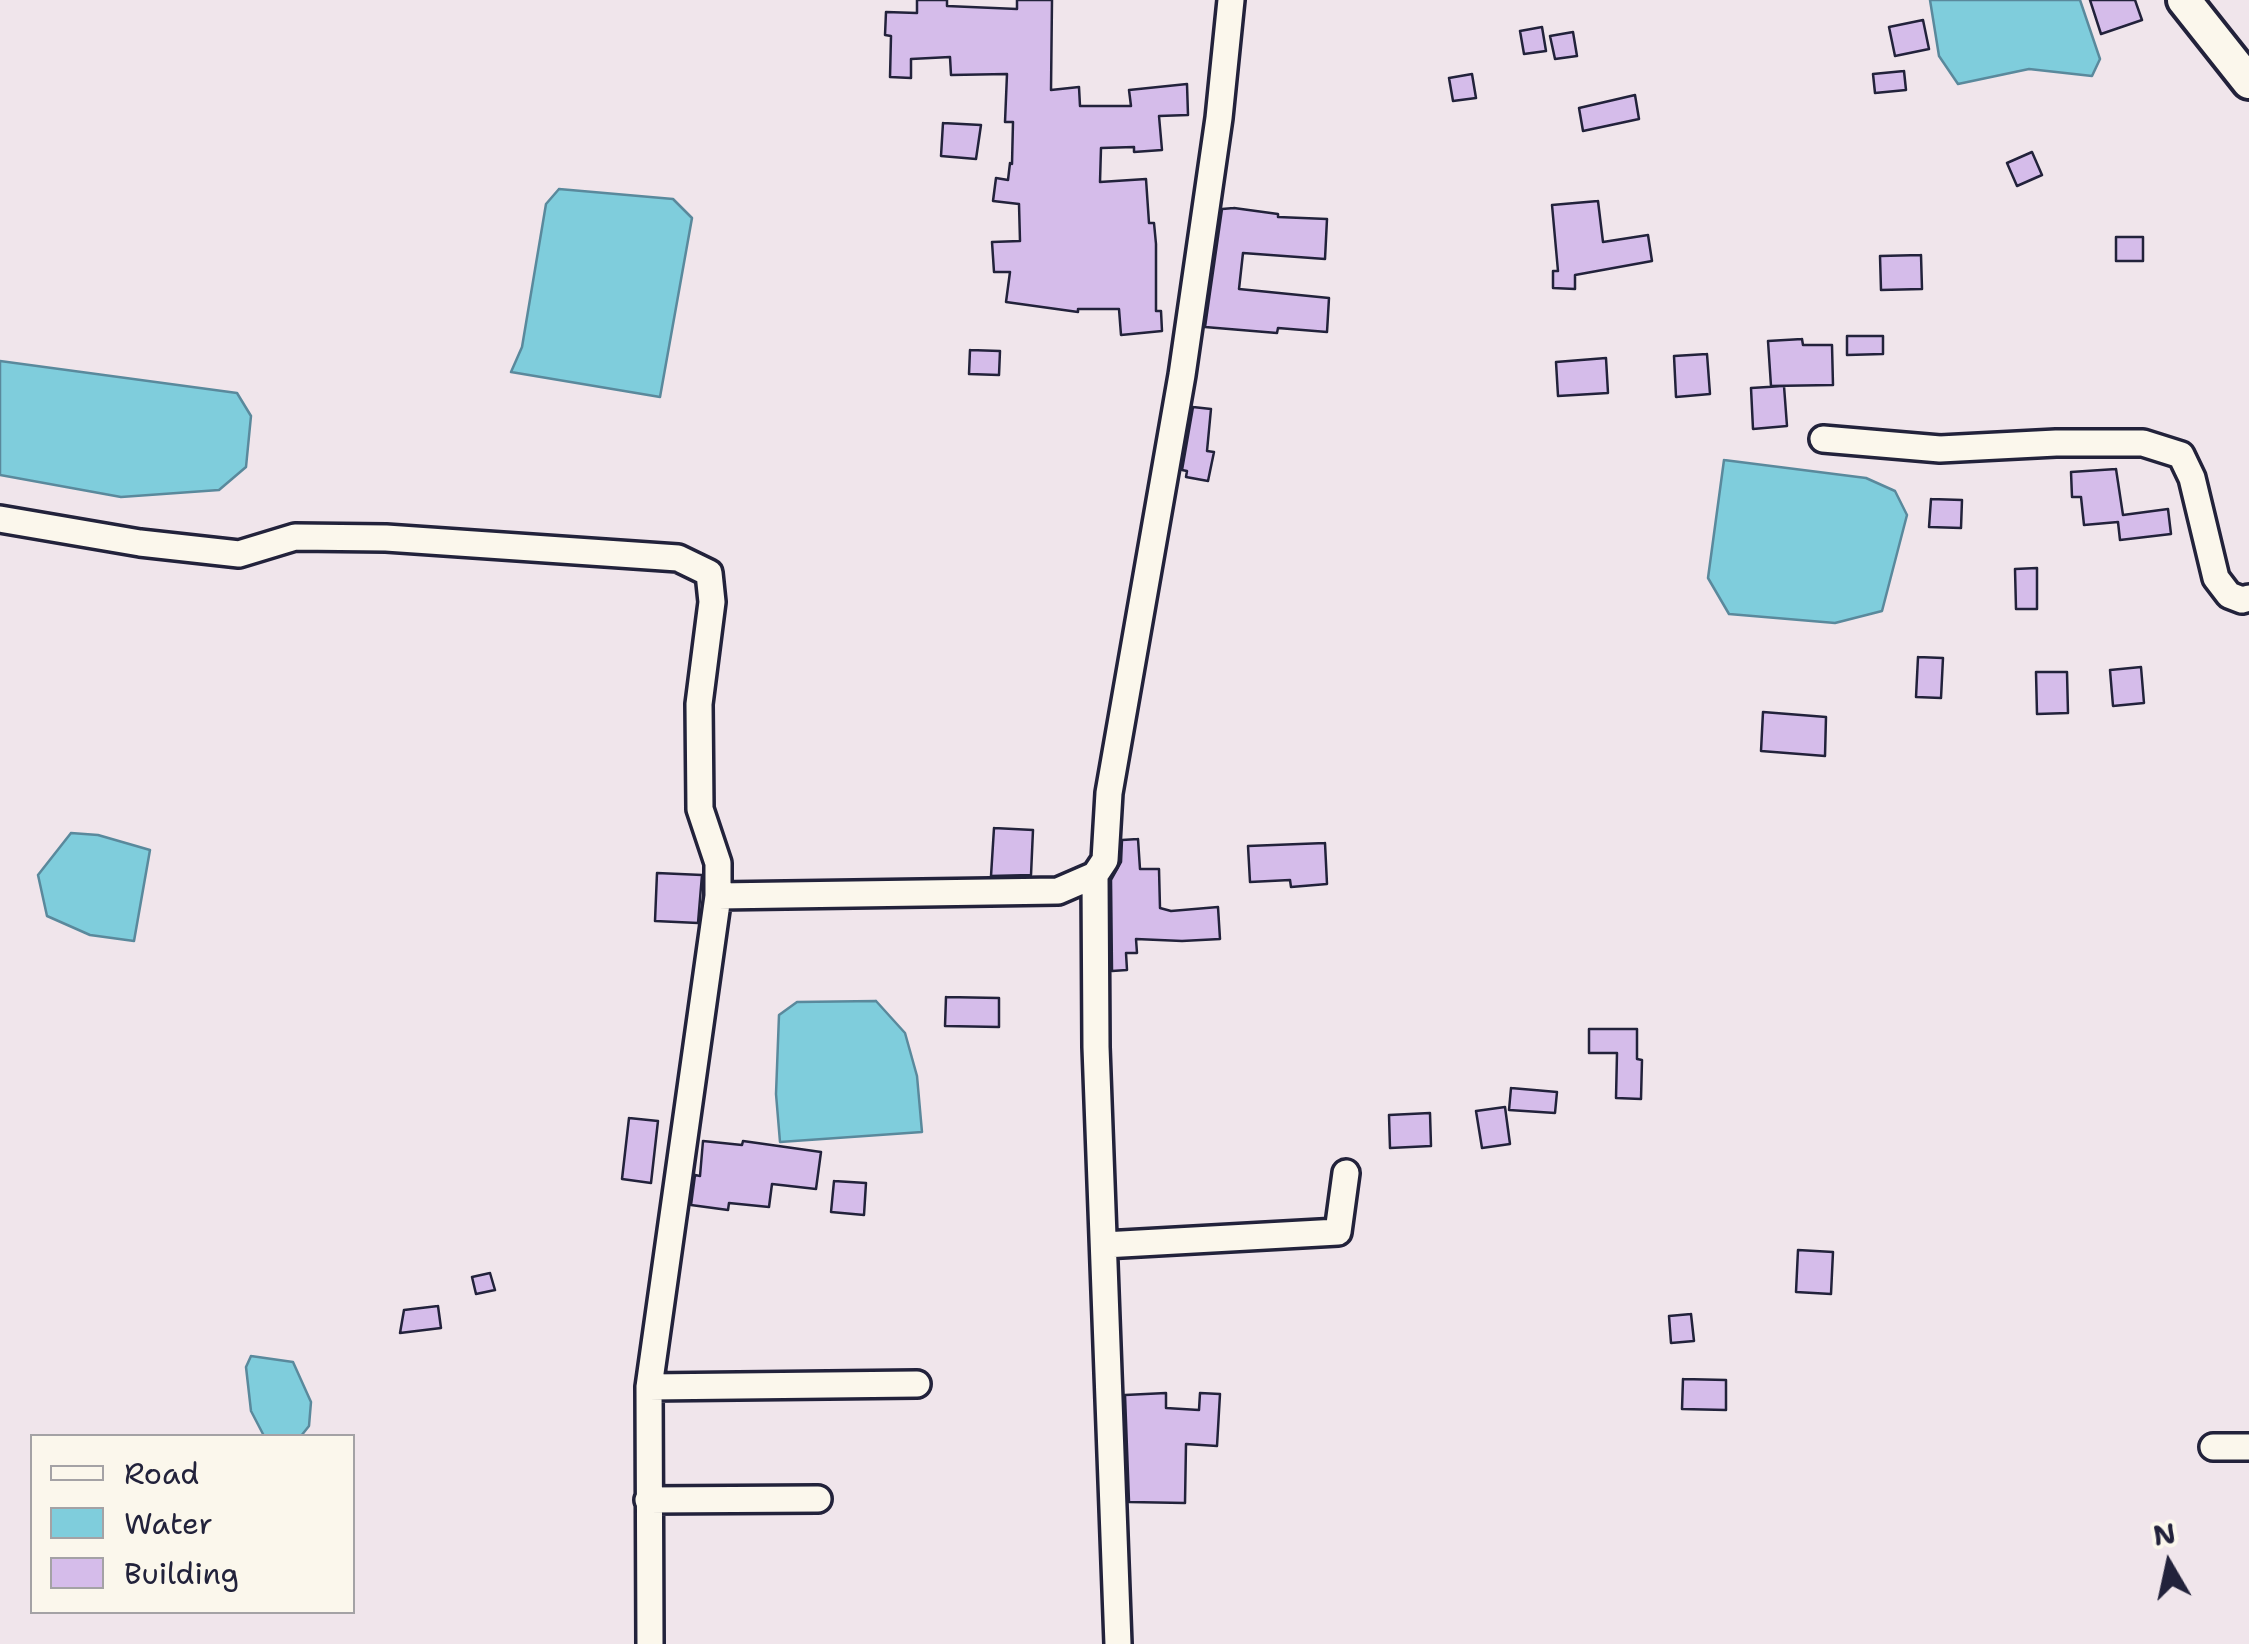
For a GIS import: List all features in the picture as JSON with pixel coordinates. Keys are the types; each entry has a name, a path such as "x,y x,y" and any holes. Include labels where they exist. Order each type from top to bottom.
{"street":[{"path":"1118,1644 1096,1047 1096,875 1105,860 1116,745 1182,375 1220,118 1231,0"},
{"path":"2184,0 2249,82"},
{"path":"1823,439 1940,449 2143,443 2182,455 2192,478 2216,578 2229,595 2242,600 2249,598"},
{"path":"0,519 239,554 295,537 386,538 678,558 708,573 712,602 699,704 700,809 718,862 718,896 649,1386 650,1644"},
{"path":"718,896 1058,890 1096,875"},
{"path":"1104,1245 1338,1232 1346,1173"},
{"path":"649,1386 917,1384"},
{"path":"2213,1447 2249,1448"},
{"path":"648,1500 818,1499"}],"water":[{"path":"1930,0 2080,0 2100,59 2092,76 2029,69 1958,84 1939,56"},
{"path":"559,189 673,199 692,218 660,397 511,372 522,347 546,204"},
{"path":"0,361 237,393 251,416 246,467 219,490 121,497 0,475"},
{"path":"1724,460 1866,478 1895,491 1907,515 1882,611 1835,623 1729,614 1708,578"},
{"path":"71,833 98,835 150,850 134,941 90,935 47,916 38,875"},
{"path":"876,1001 905,1033 917,1076 922,1132 780,1142 776,1094 779,1015 797,1002"},
{"path":"251,1356 293,1362 311,1402 309,1426 303,1434 263,1434 251,1411 246,1367"}],"building":[{"path":"917,0 947,0 947,6 1017,9 1017,0 1052,0 1051,90 1079,87 1080,106 1131,106 1129,90 1187,84 1188,115 1159,116 1162,150 1101,148 1100,182 1146,179 1149,223 1154,223 1156,244 1156,311 1161,311 1162,331 1121,335 1119,309 1078,312 1006,302 1010,272 994,272 992,242 1020,241 1019,204 993,201 996,178 1008,180 1012,164 1013,122 1005,122 1007,74 951,75 950,57 911,59 911,78 890,77 891,36 885,35 886,12 917,13"},
{"path":"2090,0 2135,0 2142,20 2101,34"},
{"path":"1923,20 1929,49 1895,56 1889,27"},
{"path":"1542,27 1546,51 1524,54 1520,31"},
{"path":"1573,32 1577,56 1555,59 1550,36"},
{"path":"1904,71 1906,90 1875,93 1873,74"},
{"path":"1472,74 1476,98 1453,101 1449,78"},
{"path":"1635,95 1639,119 1583,131 1579,108"},
{"path":"943,123 981,125 976,159 941,156"},
{"path":"2032,152 2042,175 2017,186 2007,163"},
{"path":"1598,201 1603,242 1648,235 1652,261 1575,275 1575,289 1553,288 1553,271 1558,271 1552,205"},
{"path":"1222,209 1278,217 1327,219 1325,259 1243,253 1239,289 1329,298 1327,332 1278,328 1277,333 1205,327"},
{"path":"2116,237 2143,237 2143,261 2116,261"},
{"path":"1921,255 1922,289 1881,290 1880,256"},
{"path":"1847,336 1883,336 1883,354 1847,355"},
{"path":"1802,339 1803,345 1832,345 1833,385 1771,386 1768,341"},
{"path":"970,350 1000,351 999,375 969,374"},
{"path":"1707,354 1710,394 1676,397 1674,356"},
{"path":"1606,358 1608,393 1558,396 1556,362"},
{"path":"1784,386 1787,426 1753,429 1751,388"},
{"path":"1193,407 1211,409 1207,451 1214,452 1208,481 1186,477 1187,471 1182,470"},
{"path":"2116,469 2123,515 2168,509 2171,534 2120,540 2118,522 2084,525 2081,497 2072,497 2071,472"},
{"path":"1931,499 1962,500 1961,528 1929,527"},
{"path":"2037,568 2037,609 2016,609 2015,569"},
{"path":"1918,657 1943,658 1941,698 1916,697"},
{"path":"2141,667 2144,703 2113,706 2110,670"},
{"path":"2036,672 2067,672 2068,713 2037,714"},
{"path":"1763,712 1826,717 1825,756 1761,751"},
{"path":"994,828 1033,830 1031,875 991,876"},
{"path":"1138,839 1140,869 1159,869 1160,908 1171,911 1218,907 1220,939 1136,939 1137,953 1126,953 1127,970 1112,971 1111,880 1121,862 1122,840"},
{"path":"1325,843 1327,884 1291,887 1290,880 1250,882 1248,846"},
{"path":"657,873 702,875 698,923 655,921"},
{"path":"946,997 999,998 999,1027 945,1026"},
{"path":"1589,1029 1637,1029 1637,1059 1642,1060 1641,1099 1616,1098 1617,1053 1589,1053"},
{"path":"1511,1088 1557,1092 1555,1113 1509,1110"},
{"path":"1505,1107 1510,1144 1482,1148 1476,1111"},
{"path":"1430,1113 1431,1146 1390,1148 1389,1115"},
{"path":"629,1118 658,1121 651,1183 622,1179"},
{"path":"703,1141 742,1145 743,1141 821,1152 816,1189 772,1184 769,1207 729,1203 728,1210 691,1205 695,1175 700,1176"},
{"path":"834,1181 866,1183 864,1215 831,1212"},
{"path":"1798,1250 1833,1252 1831,1294 1796,1292"},
{"path":"490,1273 495,1290 476,1294 472,1277"},
{"path":"438,1306 441,1328 400,1333 404,1310"},
{"path":"1691,1314 1694,1341 1671,1343 1669,1316"},
{"path":"1683,1379 1726,1380 1726,1410 1682,1409"},
{"path":"1166,1393 1166,1408 1199,1410 1200,1393 1220,1394 1217,1446 1186,1444 1185,1503 1129,1502 1125,1395"}]}
